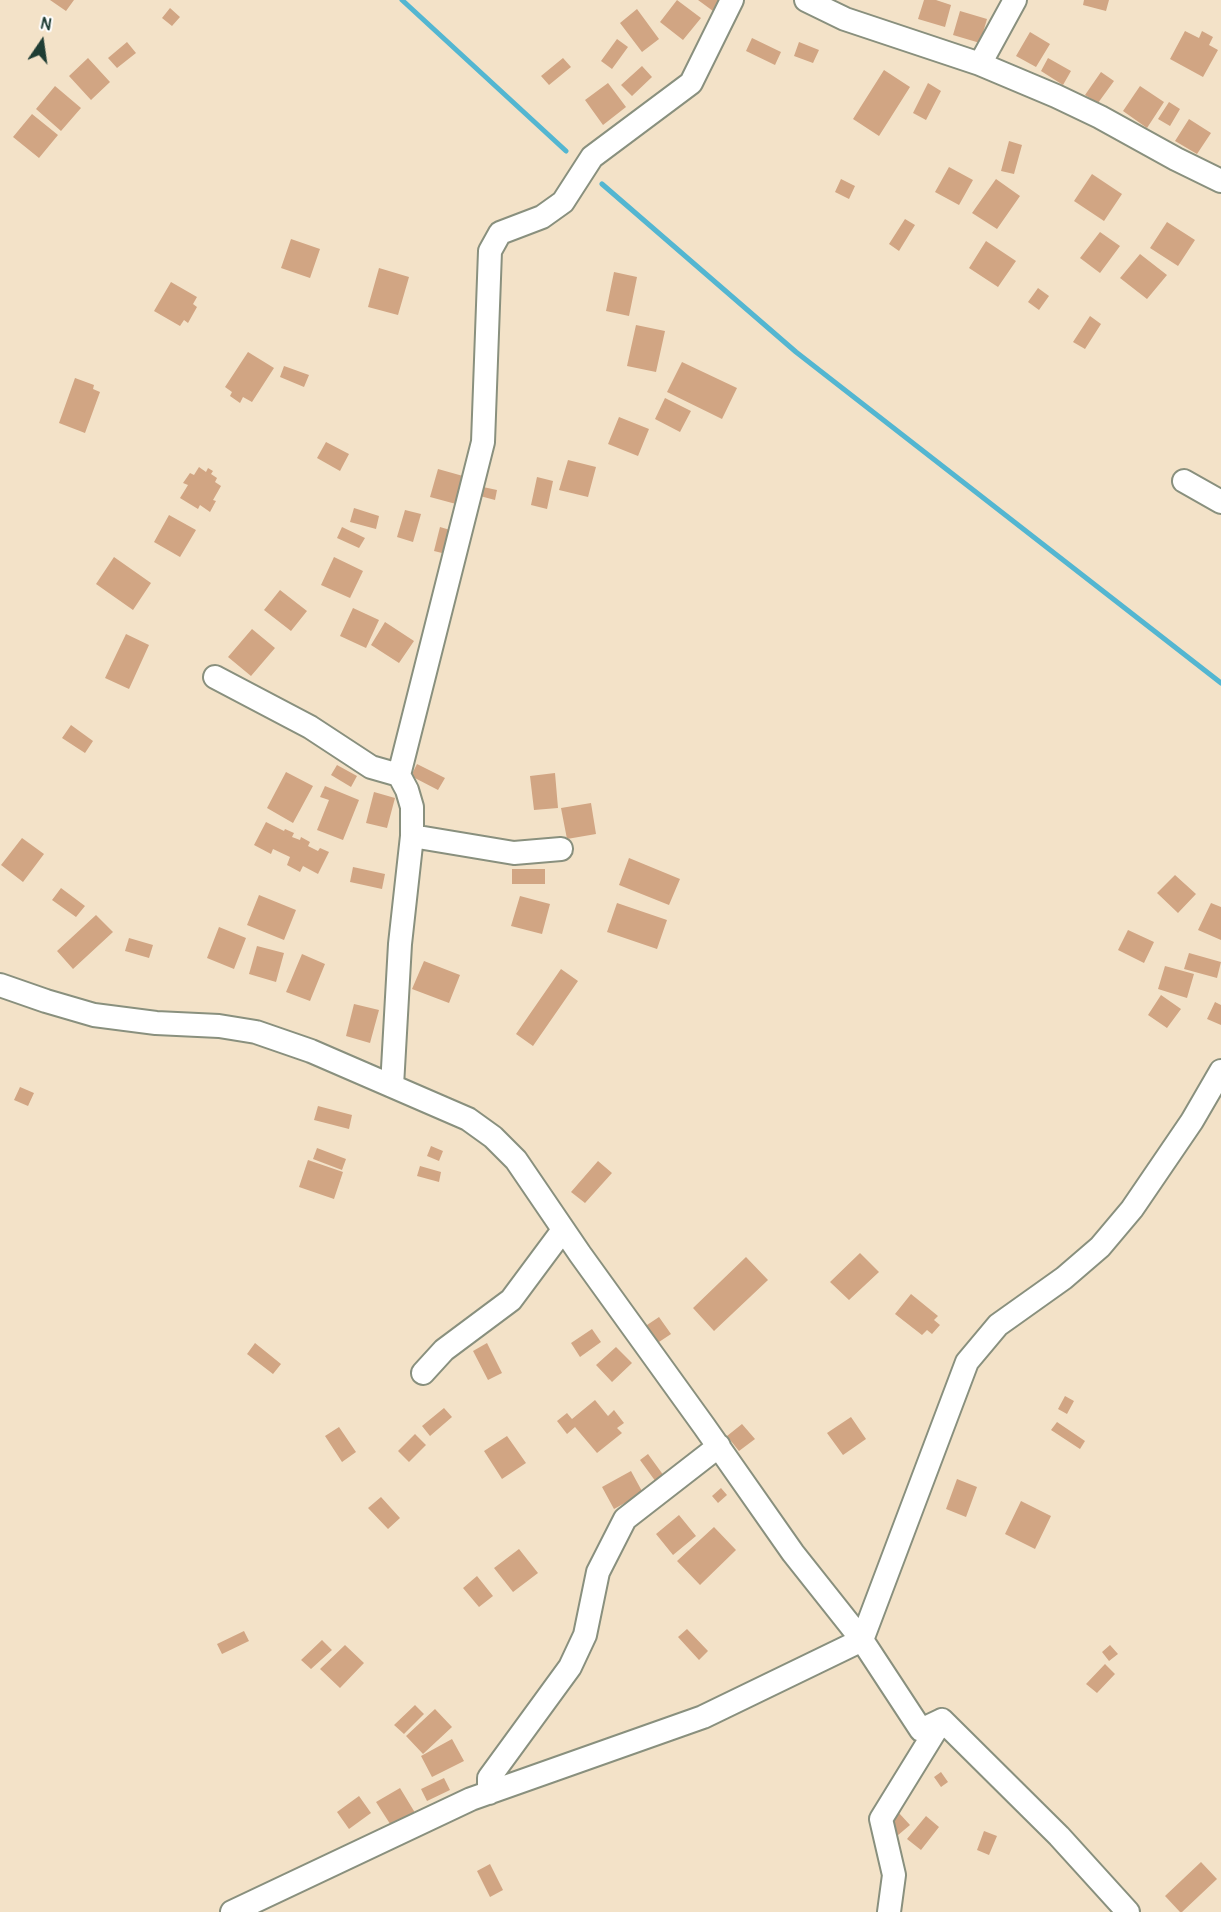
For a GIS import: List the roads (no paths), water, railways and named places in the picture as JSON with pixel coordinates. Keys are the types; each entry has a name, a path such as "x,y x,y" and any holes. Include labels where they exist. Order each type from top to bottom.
{"street":[{"path":"392,1086 400,944 412,836 412,807 399,775 483,442 490,252 500,232 542,217 563,202 592,157 691,83 732,0"},
{"path":"806,0 845,19 980,64 1056,96 1221,181"},
{"path":"980,64 1015,0"},
{"path":"1184,481 1221,502"},
{"path":"215,677 310,727 371,767 399,775"},
{"path":"412,836 514,853 561,849"},
{"path":"0,985 46,1002 94,1015 156,1023 219,1026 256,1032 311,1051 468,1119 494,1137 516,1160 563,1230 793,1554 862,1640 921,1730 942,1720"},
{"path":"232,1912 471,1799 703,1717 862,1640 967,1362 998,1325 1064,1278 1100,1247 1132,1209 1192,1120 1221,1071"},
{"path":"423,1372 444,1350 511,1300 563,1230"},
{"path":"489,1793 489,1778 570,1667 585,1635 598,1572 625,1519 718,1446"},
{"path":"890,1912 894,1875 881,1819 942,1720"},
{"path":"942,1720 1059,1836 1128,1912"}],"waterway":[{"path":"402,0 566,151"},
{"path":"602,184 796,352 1221,683"}]}
